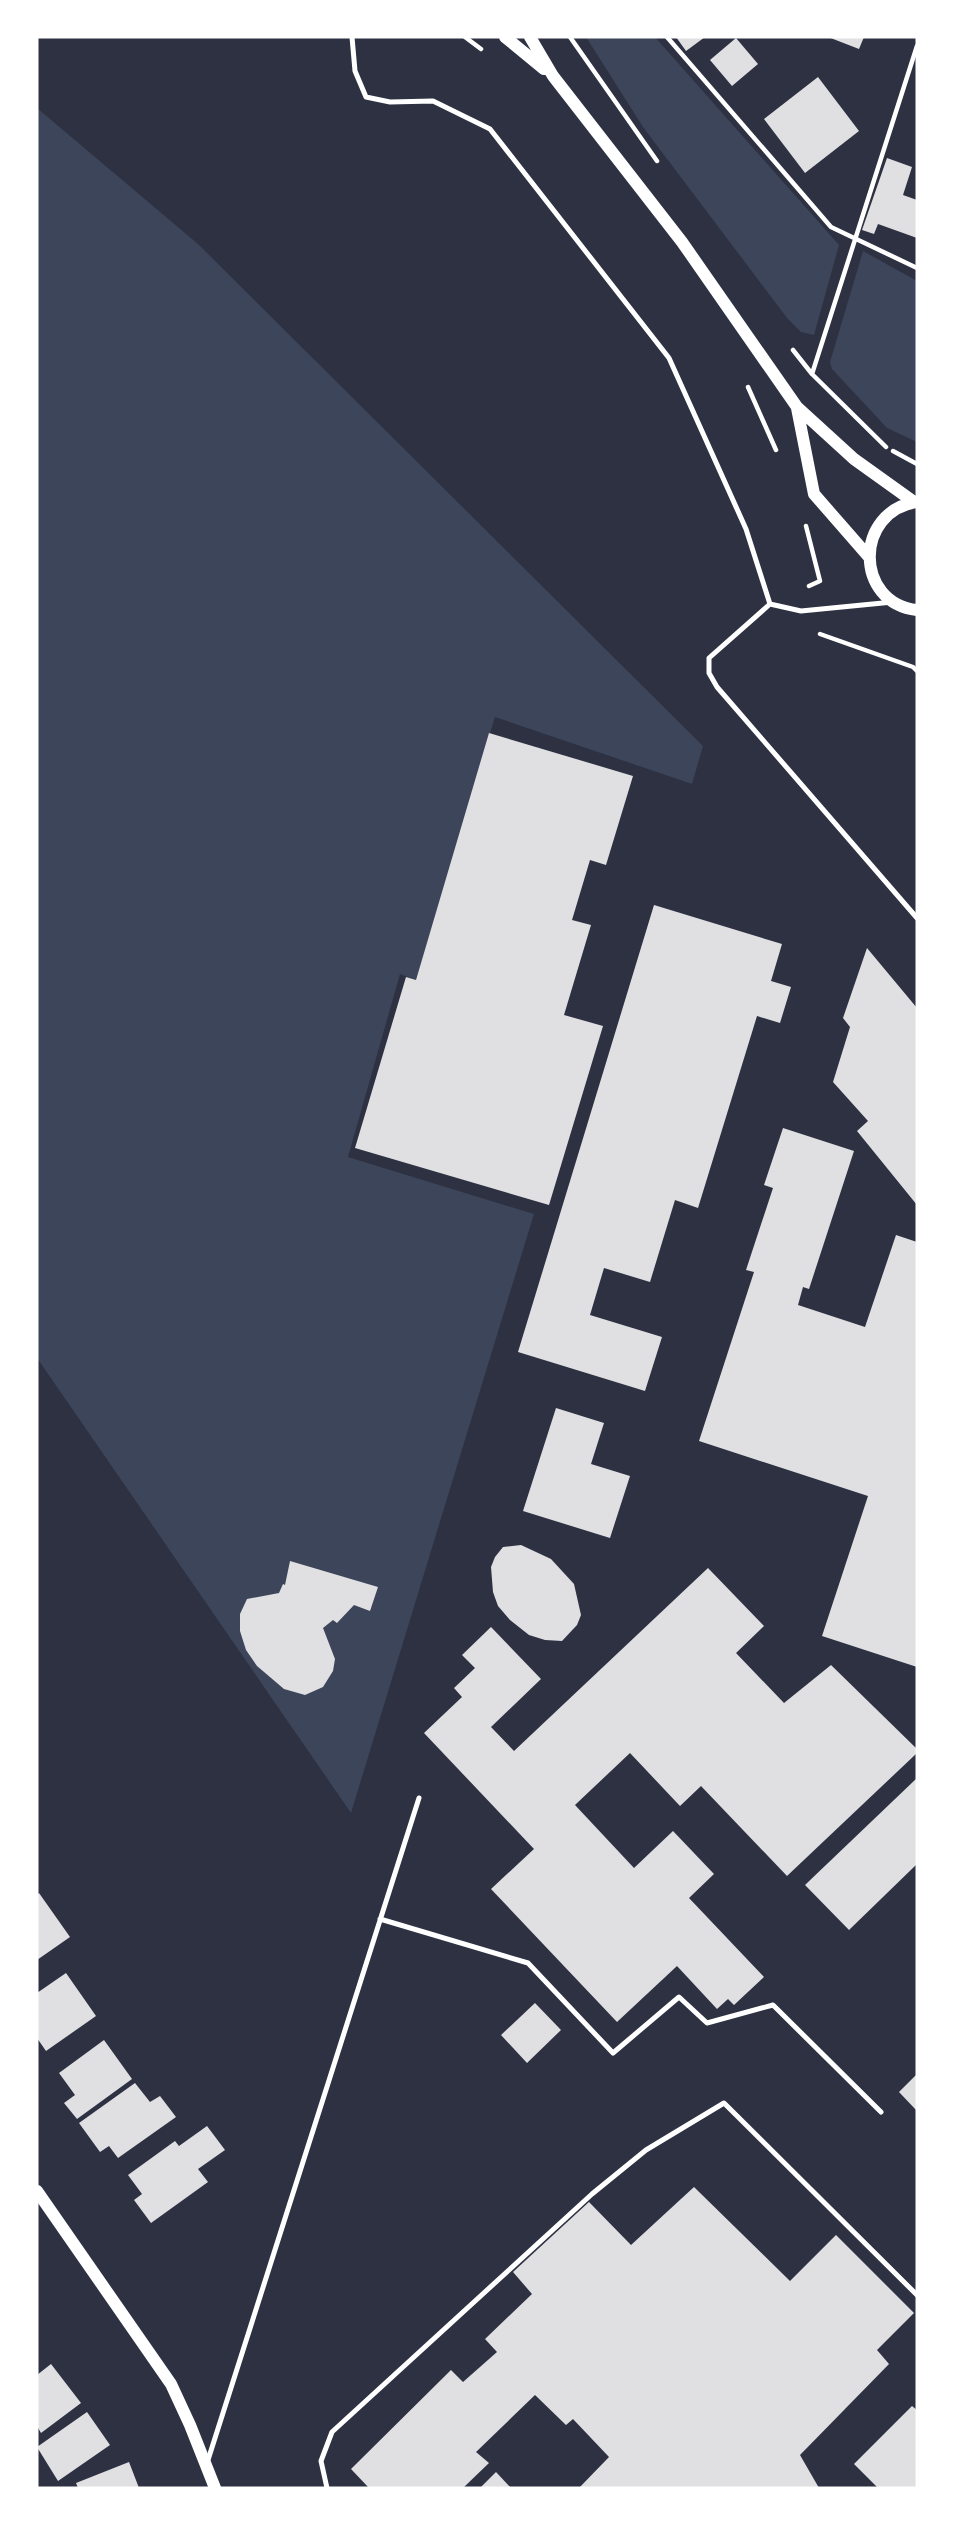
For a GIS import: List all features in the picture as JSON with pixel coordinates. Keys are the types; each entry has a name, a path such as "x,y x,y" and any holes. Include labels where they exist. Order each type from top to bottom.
{"street":[{"path":"505,37 553,76"},
{"path":"530,37 553,76 682,242 797,407 854,459 916,502"},
{"path":"797,407 814,494 869,557"},
{"path":"916,502 900,507 882,521 871,542 869,557 872,575 880,590 893,602 917,610"},
{"path":"37,2191 171,2384 191,2425 215,2488"}],"lane":[{"path":"352,37 355,71 366,97 390,102 433,101 490,129 669,358 746,529 770,604"},
{"path":"770,604 801,611 893,602"},
{"path":"770,604 709,659 709,673 717,687 917,918"},
{"path":"206,2466 419,1798"},
{"path":"380,1919 528,1963 613,2053 679,1997 708,2023 773,2006 881,2112"},
{"path":"325,2488 321,2461 332,2432 592,2194 646,2150 723,2103 917,2295"}],"path":[{"path":"465,37 485,52"},
{"path":"570,37 658,163"},
{"path":"667,37 831,227 917,268"},
{"path":"797,407 812,374 917,46"},
{"path":"787,342 812,374 886,447 917,464"},
{"path":"743,377 777,452"},
{"path":"806,525 820,580 796,593 801,611 813,632 916,668"}],"shaded area":[{"path":"586,37 655,37 839,245 814,335 801,332 787,318 643,127"},
{"path":"37,108 198,244 703,746 692,784 495,717 416,980 400,974 348,1157 534,1214 351,1813 37,1358"},
{"path":"863,251 917,281 917,442 887,428 832,369 830,362"}],"building":[{"path":"676,37 705,37 686,51"},
{"path":"828,37 864,37 859,49"},
{"path":"736,38 758,64 732,86 710,60"},
{"path":"818,77 859,131 805,173 764,119"},
{"path":"887,158 912,167 903,195 917,200 917,238 878,224 874,234 862,230"},
{"path":"489,733 633,776 606,865 590,860 572,920 591,925 564,1015 603,1026 549,1205 355,1148 406,977 416,980"},
{"path":"654,905 782,944 771,981 791,987 780,1023 757,1016 698,1208 675,1200 650,1282 604,1268 590,1315 662,1337 645,1391 518,1352"},
{"path":"867,948 917,1008 917,1205 857,1131 868,1121 833,1082 850,1027 843,1018"},
{"path":"783,1128 854,1151 809,1289 803,1287 798,1305 865,1327 896,1235 917,1242 917,1667 822,1636 868,1496 699,1441 754,1272 746,1270 773,1188 764,1185"},
{"path":"556,1408 604,1423 591,1464 630,1476 610,1538 523,1511"},
{"path":"521,1545 551,1559 574,1584 581,1615 577,1625 562,1641 529,1635 498,1606 493,1592 491,1567 503,1547"},
{"path":"290,1561 378,1587 370,1611 354,1605 337,1623 333,1620 323,1628 335,1659 333,1671 323,1687 305,1695 284,1689 257,1666 246,1650 240,1631 240,1614 247,1599 279,1593 283,1584 285,1585"},
{"path":"708,1568 764,1626 736,1653 784,1703 831,1665 917,1749 917,1753 787,1876 701,1786 680,1806 630,1753 575,1805 634,1868 673,1831 714,1874 689,1898 764,1977 734,2005 728,1999 717,2009 677,1966 617,2022 491,1889 534,1849 424,1733 462,1697 454,1688 475,1668 462,1655 491,1627 541,1679 491,1727 514,1751"},
{"path":"917,1778 917,1864 849,1930 805,1885"},
{"path":"39,1893 70,1937 37,1960 37,1895"},
{"path":"66,1973 96,2016 46,2051 37,2038 37,1993"},
{"path":"535,2003 561,2030 527,2063 501,2035"},
{"path":"104,2040 132,2079 77,2119 64,2103 75,2095 59,2073"},
{"path":"917,2074 917,2111 899,2092"},
{"path":"135,2083 150,2102 160,2096 176,2117 118,2158 109,2146 100,2152 79,2123"},
{"path":"207,2126 225,2150 198,2169 208,2182 151,2223 134,2200 142,2194 128,2175 175,2141 179,2146"},
{"path":"694,2187 790,2281 836,2235 914,2313 877,2350 889,2364 800,2455 819,2488 579,2488 609,2457 573,2419 566,2425 535,2395 476,2452 489,2463 463,2488 369,2488 351,2469 451,2370 463,2382 497,2352 485,2339 532,2294 513,2272 589,2202 631,2245"},
{"path":"51,2364 81,2403 41,2433 37,2426 37,2375"},
{"path":"912,2406 917,2410 917,2488 878,2488 854,2464"},
{"path":"87,2412 110,2445 58,2481 37,2447"},
{"path":"129,2462 139,2488 78,2488 76,2483"},
{"path":"496,2472 511,2488 480,2488"}]}
